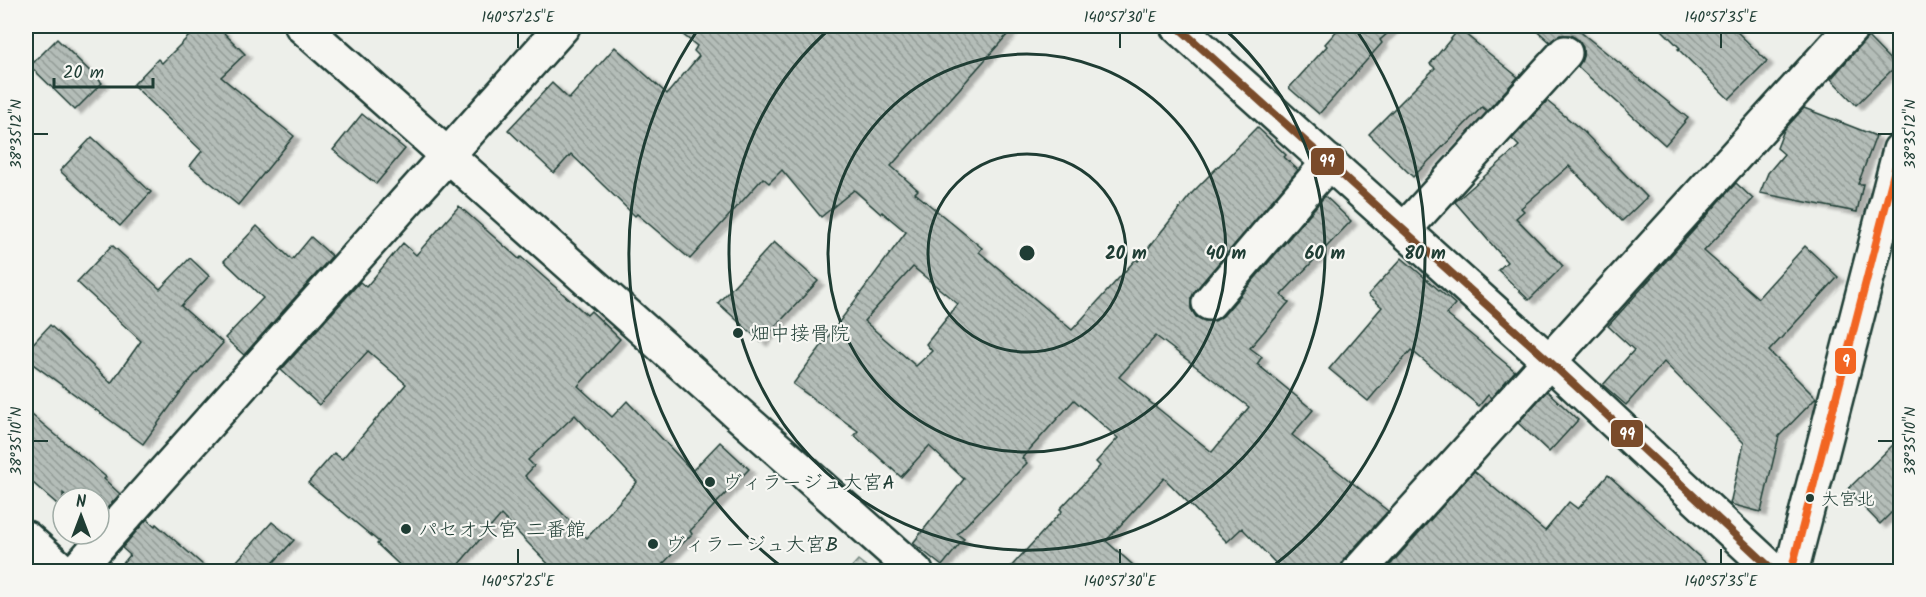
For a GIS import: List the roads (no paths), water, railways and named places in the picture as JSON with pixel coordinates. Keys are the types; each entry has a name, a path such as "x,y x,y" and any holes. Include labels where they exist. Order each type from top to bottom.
{"street":[{"path":"302,26 916,572"},
{"path":"75,572 563,26"},
{"path":"1178,26 1549,361 1775,572"},
{"path":"1358,572 1853,26"},
{"path":"1404,230 1565,53"},
{"path":"1791,572 1900,150"},
{"path":"1209,303 1329,162"},
{"path":"26,538 64,572"}],"place":[{"name":"畑中接骨院","path":"738,333"},
{"name":"ヴィラージュ大宮A","path":"710,482"},
{"name":"大宮北","path":"1810,498"},
{"name":"パセオ大宮 二番館","path":"406,529"},
{"name":"ヴィラージュ大宮B","path":"653,544"}]}
